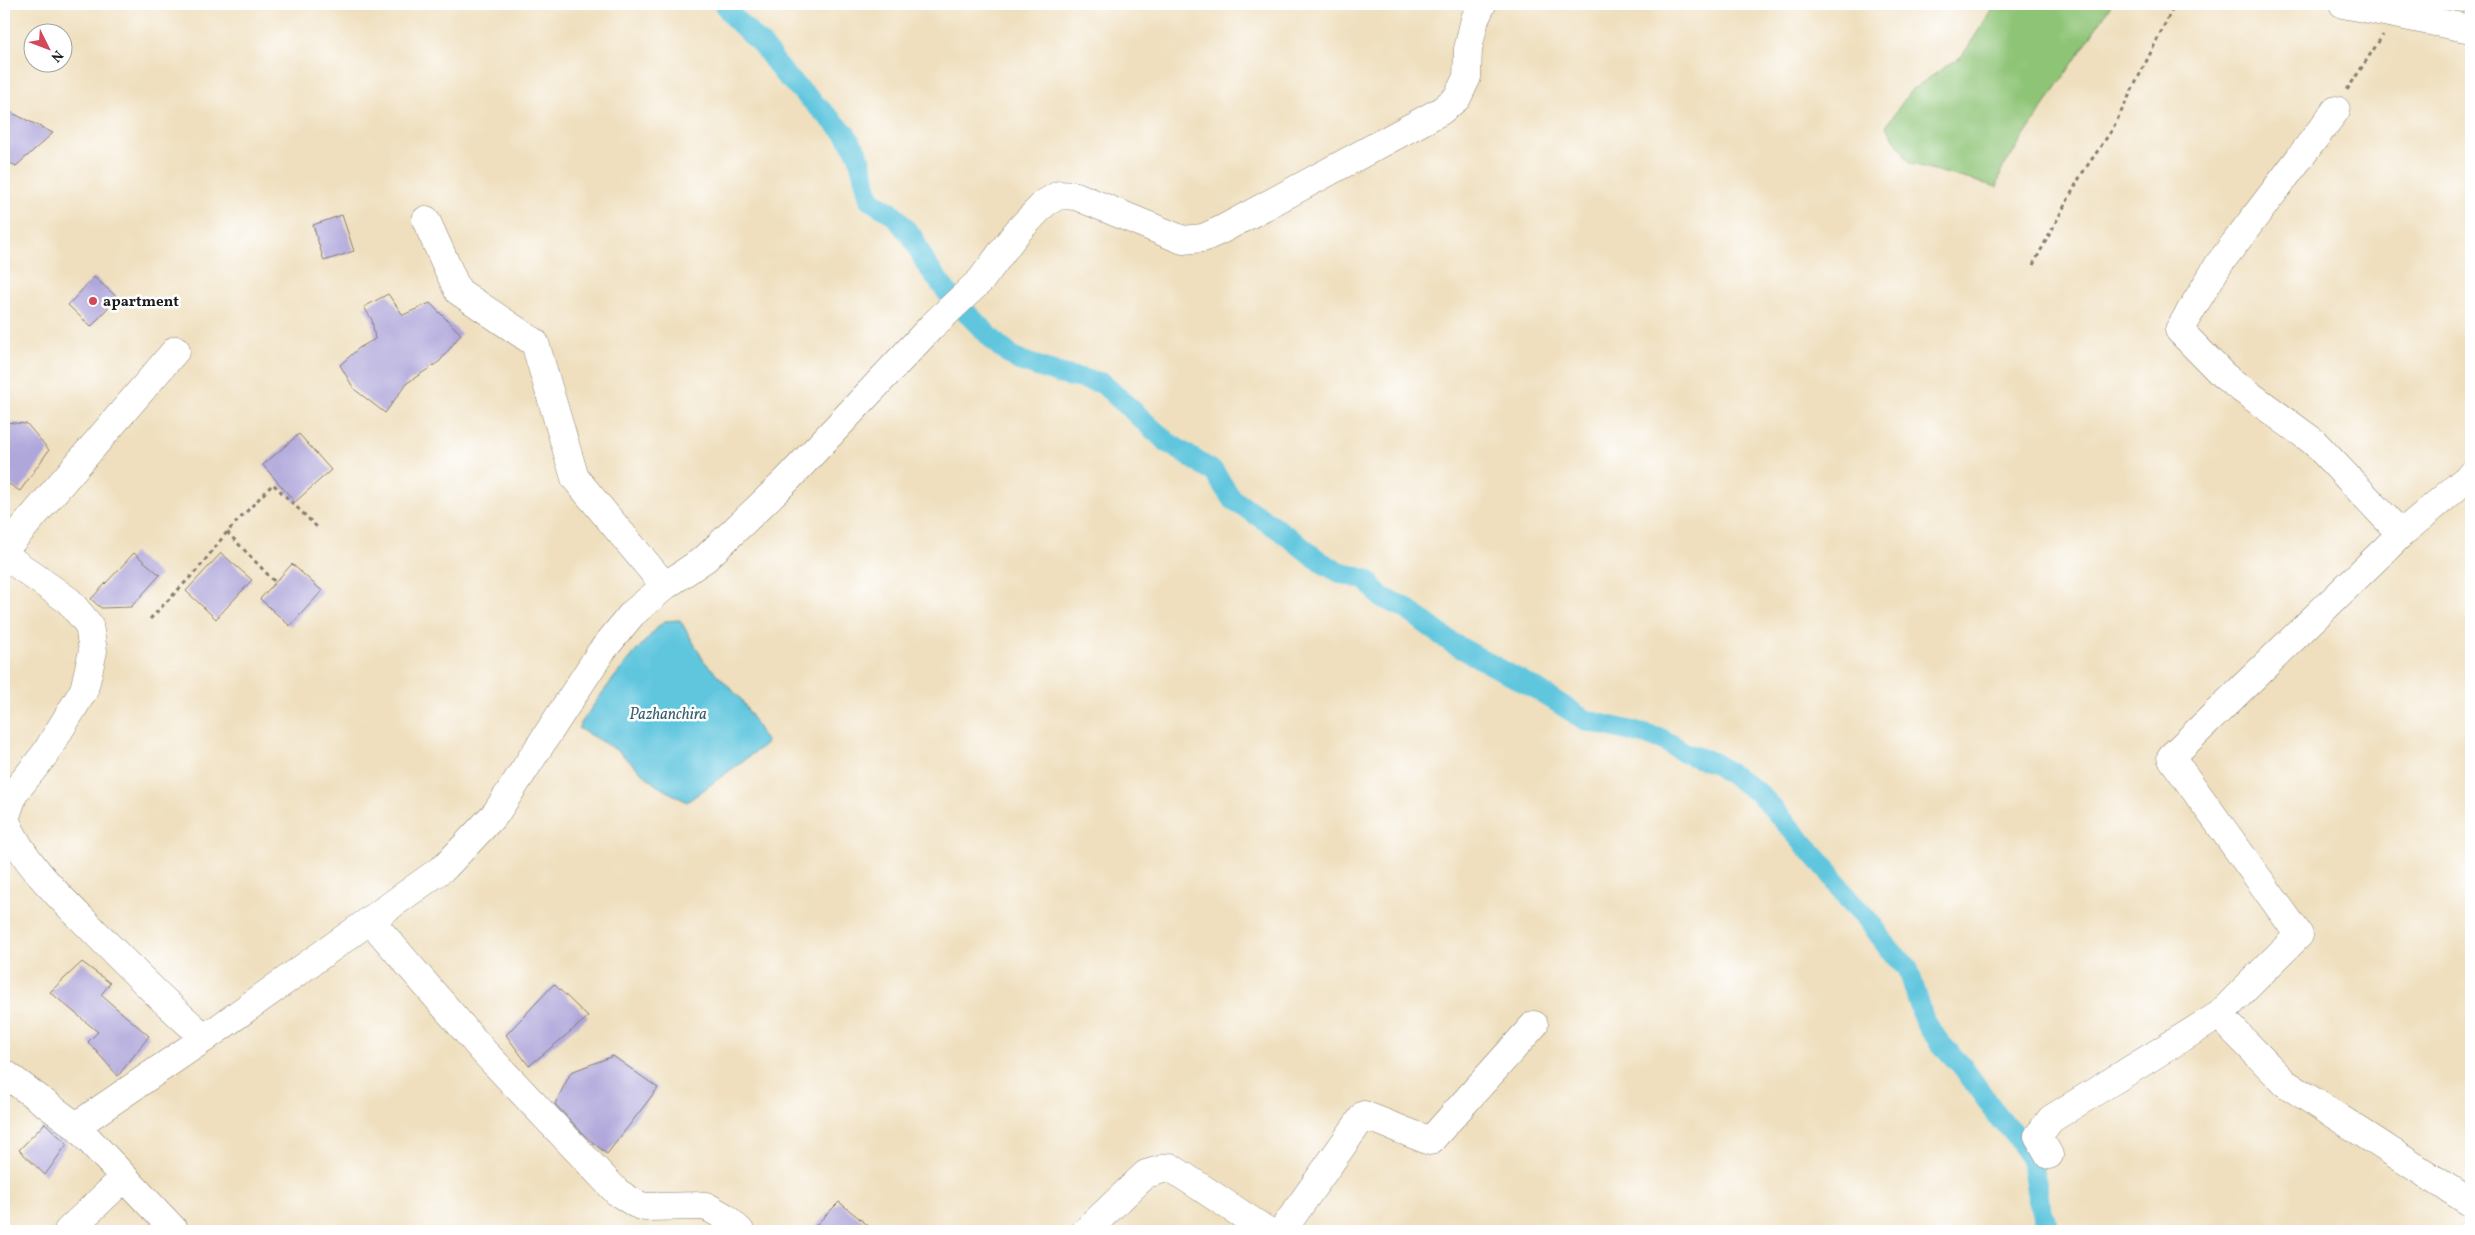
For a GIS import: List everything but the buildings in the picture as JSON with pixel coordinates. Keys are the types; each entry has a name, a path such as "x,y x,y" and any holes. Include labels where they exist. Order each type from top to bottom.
{"street":[{"path":"76,1126 205,1038 446,866 496,812 601,652 632,614 665,586 706,558 788,480 981,280 1017,232 1045,203 1059,195 1076,196 1184,240 1204,238 1310,184 1442,111 1458,98 1466,78 1468,49 1475,19 1482,4"},
{"path":"2342,4 2471,29"},
{"path":"2336,110 2219,264 2179,330 2224,376 2314,442 2401,534"},
{"path":"426,220 458,291 535,343 575,478 665,586"},
{"path":"4,550 176,350"},
{"path":"2049,1155 2038,1136 2051,1119 2219,1015 2299,935 2171,757 2401,534 2471,475"},
{"path":"4,555 69,601 89,625 94,651 84,690 45,754 14,793 5,819 15,842 57,894 157,996 205,1038"},
{"path":"370,920 492,1060 617,1192 636,1204 645,1206 706,1206 726,1217 740,1231"},
{"path":"2219,1015 2285,1083 2471,1204"},
{"path":"1282,1231 1364,1115 1430,1141 1534,1025"},
{"path":"4,1073 76,1126 175,1231"},
{"path":"1086,1231 1146,1174 1170,1167 1267,1231"},
{"path":"68,1231 124,1178"}],"path":[{"path":"2033,265 2081,175 2112,130 2175,4"},
{"path":"2336,110 2394,15"},
{"path":"150,619 217,548 227,532 273,484 319,529"},
{"path":"227,532 274,581"}],"green space":[{"path":"1993,4 2112,4 2001,171 1997,187 1911,164 1886,126 1911,90 1962,56 1988,16"}],"water":[{"name":"Pazhanchira","path":"680,620 704,661 741,699 767,743 687,802 656,785 618,751 578,728 608,685 652,633 664,621"}],"waterway":[{"path":"724,4 734,18 764,47 784,74 845,133 858,154 870,200 893,214 913,238 926,264 950,296 1000,347 1018,360 1060,374 1102,383 1167,442 1214,472 1232,499 1278,529 1321,562 1341,573 1367,580 1381,597 1404,607 1452,643 1538,690 1585,720 1662,739 1685,753 1714,763 1759,793 1830,873 1848,899 1871,923 1888,948 1908,968 1925,1023 1941,1044 1962,1066 2000,1119 2021,1141 2032,1163 2038,1199 2049,1231"}],"place":[{"name":"apartment","path":"93,301"}]}
